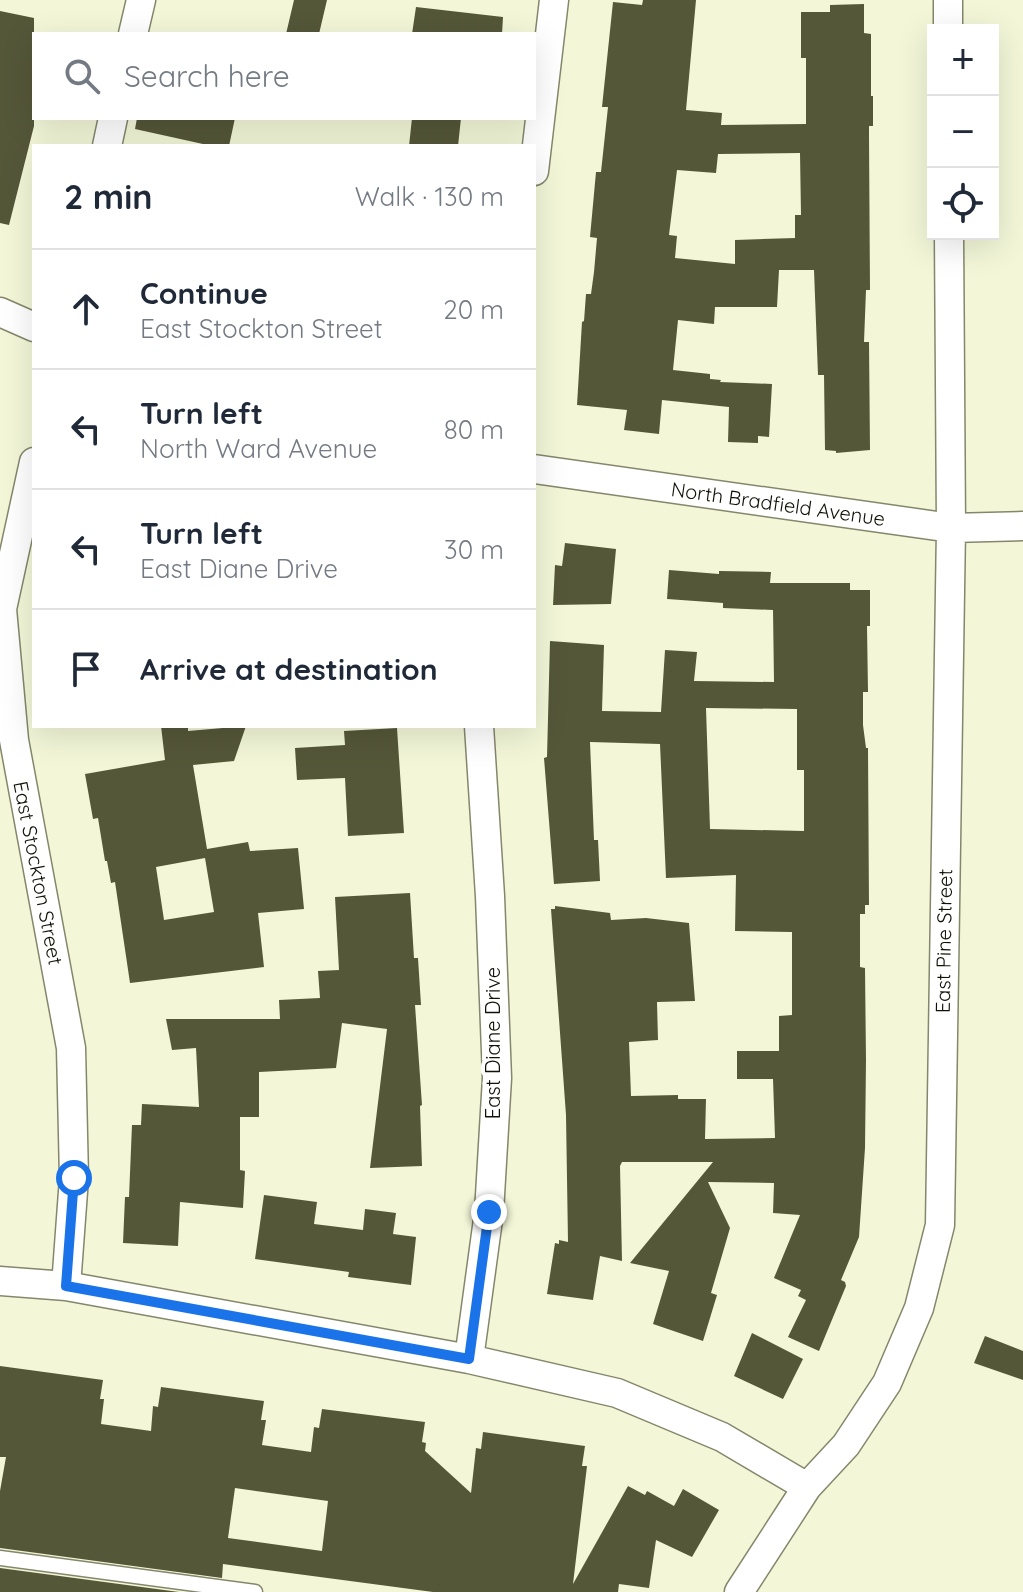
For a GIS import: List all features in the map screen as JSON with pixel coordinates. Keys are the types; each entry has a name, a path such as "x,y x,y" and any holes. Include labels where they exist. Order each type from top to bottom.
{"street":[{"path":"133,32 141,0"},
{"path":"536,154 554,0"},
{"path":"948,0 948,24"},
{"path":"107,144 113,120"},
{"name":"East Pine Street","path":"739,1592 807,1487 846,1445 887,1383 919,1308 940,1225 951,528 949,240"},
{"path":"0,312 32,326"},
{"name":"North Bradfield Avenue","path":"536,469 951,528 1023,526"},
{"name":"East Stockton Street","path":"32,471 2,609 14,740 71,1048 74,1178 66,1286"},
{"name":"East Diane Drive","path":"469,1359 489,1212 497,1078 479,728"},
{"path":"0,1281 66,1286 469,1359 617,1393 722,1437 807,1487"}],"lane":[{"path":"0,1558 255,1592"}],"building":[{"path":"294,0 327,0 319,32 286,32"},
{"path":"643,0 696,0 686,110 722,113 721,125 806,124 806,58 801,58 801,12 830,12 830,5 864,4 864,33 871,34 873,96 873,126 869,126 870,290 866,290 864,342 869,342 870,450 836,453 825,450 824,375 818,375 814,270 779,270 777,307 715,307 714,324 678,320 673,370 710,374 710,379 720,382 772,384 769,437 758,436 758,443 728,442 729,407 662,400 659,434 624,430 627,410 577,405 582,322 586,294 591,294 594,272 597,238 590,237 596,172 601,172 608,107 602,107 613,2 642,5","holes":["800,153 801,215 795,215 795,238 735,240 735,264 675,258 677,236 669,235 677,170 716,173 718,154"]},
{"path":"416,7 503,17 502,32 412,32"},
{"path":"0,11 34,18 34,126 9,225 0,223"},
{"path":"137,120 235,120 229,144 203,144 135,129"},
{"path":"412,120 461,120 458,144 409,144"},
{"path":"565,543 616,549 611,604 553,605 555,565 562,566"},
{"path":"669,570 719,574 719,571 771,572 770,583 850,583 850,590 870,590 868,692 863,692 863,725 868,748 869,905 865,905 865,914 860,914 860,967 865,968 865,1148 859,1237 841,1280 846,1286 819,1351 788,1337 806,1300 798,1296 801,1290 774,1278 800,1215 773,1213 774,1183 708,1182 730,1228 711,1293 717,1295 703,1341 653,1324 669,1271 630,1263 713,1162 622,1162 622,1261 600,1256 593,1300 547,1294 555,1243 559,1244 559,1240 568,1242 566,1115 551,909 555,906 610,913 611,920 646,918 689,923 695,1001 657,1002 658,1040 629,1042 631,1096 678,1095 678,1099 706,1099 705,1139 775,1138 773,1079 737,1079 737,1051 779,1051 779,1016 792,1015 792,932 735,931 736,875 666,878 660,744 590,742 594,840 598,840 600,881 554,884 544,758 547,757 550,641 604,645 602,711 661,712 665,650 697,652 694,681 774,682 773,610 723,608 723,603 667,599","holes":["706,708 797,709 797,770 804,770 804,831 710,829"]},
{"path":"161,728 188,728 188,731 245,728 234,761 193,765 207,849 248,842 250,851 298,848 304,909 258,913 264,967 130,983 115,882 111,883 105,861 98,818 93,819 85,774 165,760","holes":["205,858 214,912 164,920 156,867"]},
{"path":"397,728 404,833 348,836 345,778 297,780 295,748 345,745 344,731"},
{"path":"410,893 421,1005 415,1005 422,1105 422,1166 370,1168 387,1029 342,1023 336,1068 259,1072 259,1117 240,1117 240,1170 245,1171 243,1208 180,1202 178,1246 123,1243 125,1197 129,1197 132,1125 141,1125 142,1104 199,1107 196,1048 172,1050 166,1019 280,1019 279,1000 320,998 318,971 339,970 335,897"},
{"path":"264,1195 317,1202 314,1224 363,1230 365,1209 396,1213 393,1234 416,1237 411,1285 348,1277 349,1272 255,1259"},
{"path":"752,1333 803,1359 783,1399 734,1376"},
{"path":"985,1336 1023,1351 1023,1380 974,1363"},
{"path":"0,1366 103,1380 101,1424 151,1431 153,1406 158,1407 161,1387 264,1401 261,1420 266,1420 262,1445 311,1452 314,1427 319,1428 322,1409 425,1422 422,1442 426,1443 425,1451 471,1493 476,1448 481,1449 483,1432 585,1446 582,1466 587,1466 573,1584 628,1486 645,1495 647,1491 674,1506 683,1489 719,1510 692,1557 656,1540 649,1588 619,1584 618,1592 433,1592 223,1564 222,1578 0,1548 0,1491 6,1457 0,1457","holes":["235,1488 328,1501 322,1551 228,1538"]},
{"path":"0,1568 179,1592 0,1592"}],"route":[{"path":"74,1178 66,1286 469,1359 489,1212"}]}
